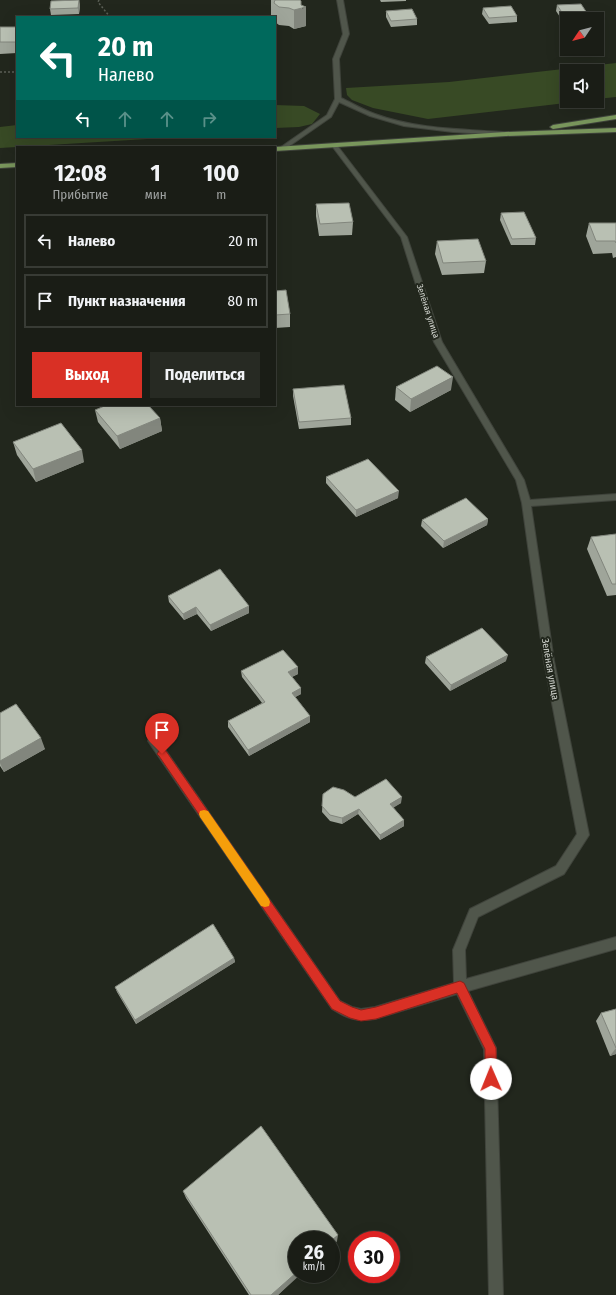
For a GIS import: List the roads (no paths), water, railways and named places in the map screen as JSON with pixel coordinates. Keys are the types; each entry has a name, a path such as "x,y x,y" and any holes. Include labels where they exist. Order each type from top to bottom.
{"main road":[{"path":"506,134 616,117"},
{"path":"276,149 506,134 616,130"},
{"path":"0,166 16,165"}],"street":[{"path":"283,148 328,116 338,99 336,59 346,34 340,0"},
{"path":"338,99 372,114 400,123 433,129 506,134"},
{"name":"Зелёная улица","path":"334,145 404,237 438,342 520,480 526,503 549,661 583,835 560,870 474,913 458,950 460,987"},
{"path":"526,503 616,496"},
{"path":"153,741 336,1005 350,1012 361,1015 376,1013 460,987 616,943"},
{"path":"460,987 490,1048 496,1295"}]}
